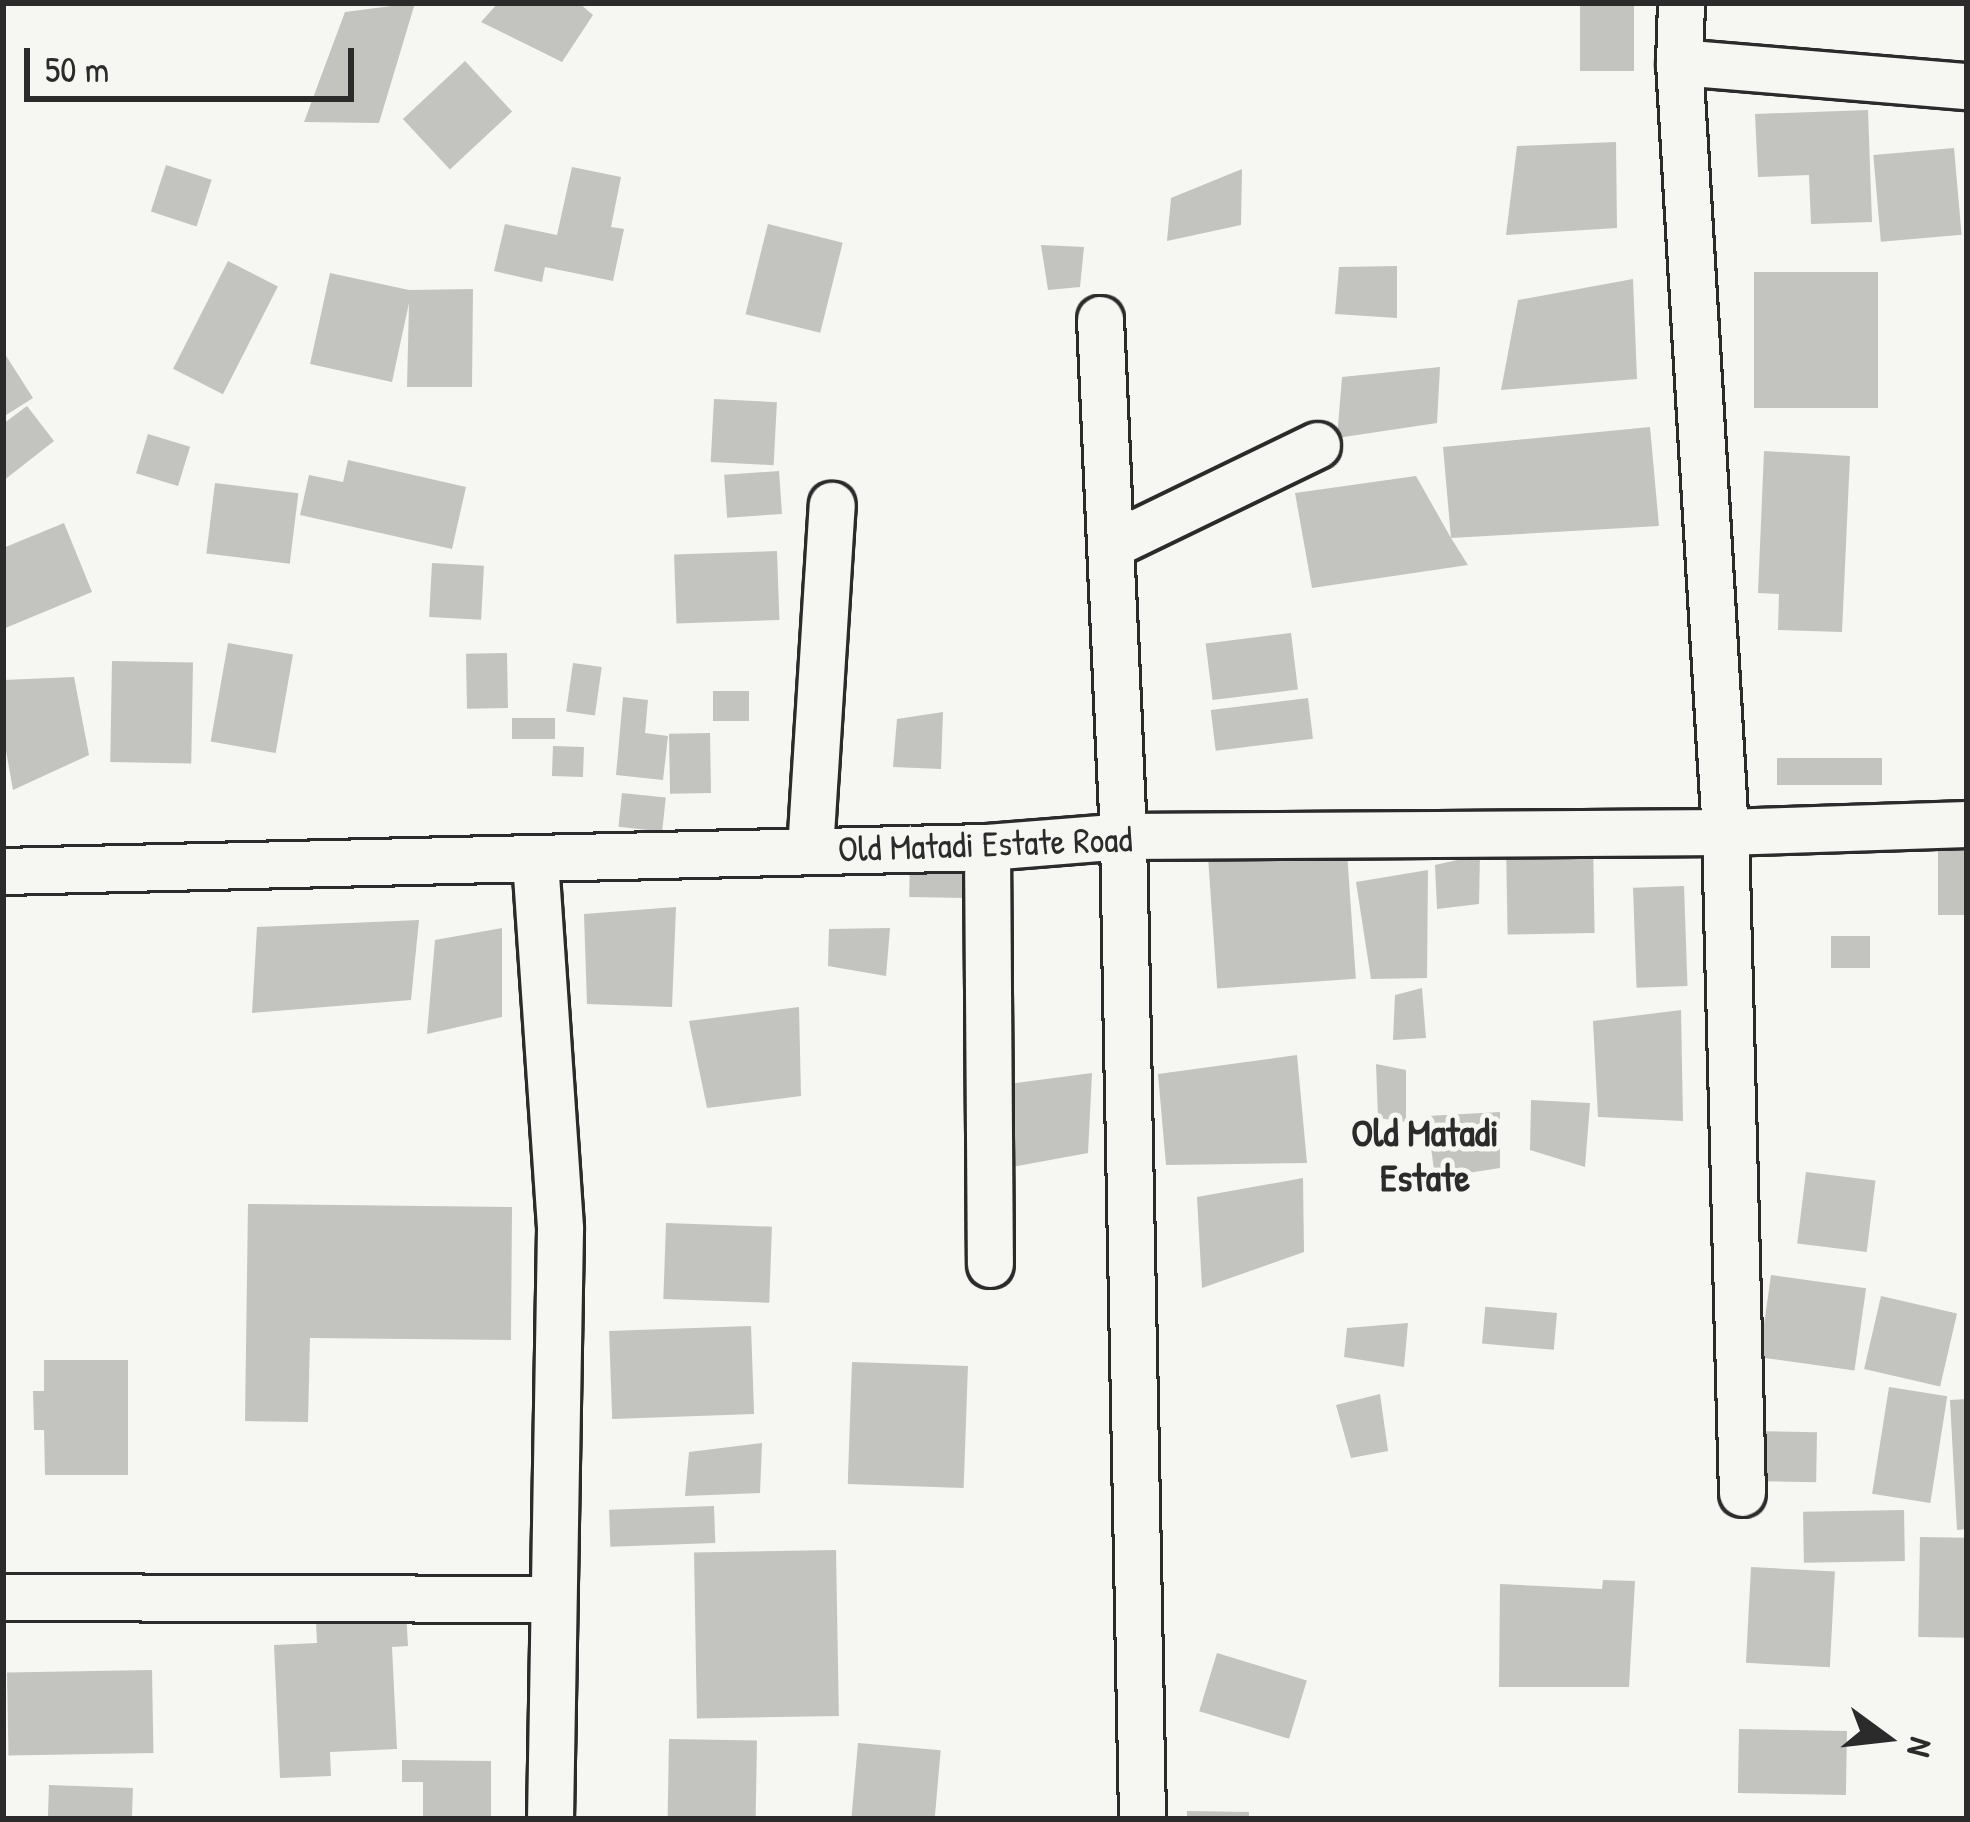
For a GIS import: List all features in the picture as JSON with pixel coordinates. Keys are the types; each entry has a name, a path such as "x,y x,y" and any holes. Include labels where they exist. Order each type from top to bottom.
{"street":[{"path":"1681,3 1679,62 1725,832 1742,1492"},
{"path":"1679,62 1967,86"},
{"path":"1100,319 1123,836 1142,1819"},
{"path":"1112,545 1317,445"},
{"path":"810,850 832,505"},
{"name":"Old Matadi Estate Road","path":"3,871 987,847 1123,836 1725,832 1967,824"},
{"path":"987,847 989,1264"},
{"path":"535,860 560,1228 550,1819"},
{"path":"3,1597 553,1599"}],"building":[{"path":"415,3 379,123 304,122 345,12"},
{"path":"498,3 579,3 593,15 562,62 481,22"},
{"path":"1580,3 1634,3 1634,71 1580,71"},
{"path":"465,61 512,111 450,169 403,119"},
{"path":"1868,110 1872,222 1811,224 1809,175 1758,177 1755,114"},
{"path":"1616,142 1617,228 1506,235 1517,146"},
{"path":"1954,148 1962,235 1881,242 1873,155"},
{"path":"166,165 212,180 197,226 151,212"},
{"path":"572,167 621,177 611,227 624,229 613,281 545,267 542,282 494,271 505,224 557,235"},
{"path":"1242,169 1241,225 1167,241 1171,198"},
{"path":"768,224 843,243 820,333 746,314"},
{"path":"1041,245 1084,247 1080,287 1048,290"},
{"path":"228,261 278,286 223,394 173,369"},
{"path":"1397,266 1397,318 1335,314 1339,267"},
{"path":"1754,272 1878,272 1878,408 1754,408"},
{"path":"330,273 409,290 473,289 472,387 407,387 409,303 392,382 310,364"},
{"path":"1633,279 1637,379 1501,390 1518,300"},
{"path":"3,351 33,398 3,417"},
{"path":"1440,367 1437,423 1337,438 1342,377"},
{"path":"714,399 777,402 774,465 711,462"},
{"path":"27,406 54,441 3,481 3,424"},
{"path":"1650,427 1659,526 1451,538 1443,447"},
{"path":"148,434 190,447 178,486 136,473"},
{"path":"1764,451 1850,456 1842,632 1778,630 1779,594 1758,593"},
{"path":"348,460 466,487 452,549 300,515 309,475 343,482"},
{"path":"779,471 782,514 727,518 724,475"},
{"path":"1416,476 1468,565 1312,588 1295,493"},
{"path":"215,483 298,493 290,564 206,553"},
{"path":"64,523 92,592 3,629 3,548"},
{"path":"777,551 779,620 676,624 674,555"},
{"path":"432,563 484,566 481,620 429,617"},
{"path":"1291,633 1298,690 1213,700 1206,643"},
{"path":"228,643 293,654 276,753 211,741"},
{"path":"507,653 508,708 467,709 466,654"},
{"path":"112,661 193,662 191,763 110,762"},
{"path":"573,663 602,667 595,716 566,712"},
{"path":"74,677 89,755 13,790 3,734 3,680"},
{"path":"713,691 749,691 749,721 713,721"},
{"path":"623,697 648,700 645,733 668,736 663,780 616,775"},
{"path":"1308,698 1313,739 1216,751 1211,710"},
{"path":"943,712 941,769 893,767 897,719"},
{"path":"512,718 555,718 555,739 512,739"},
{"path":"710,733 711,793 670,794 669,734"},
{"path":"553,746 584,747 583,777 552,776"},
{"path":"1777,758 1882,758 1882,785 1777,785"},
{"path":"622,793 666,798 662,831 618,827"},
{"path":"1938,837 1967,837 1967,915 1938,915"},
{"path":"1593,841 1595,933 1508,935 1506,843"},
{"path":"910,851 968,852 967,898 909,897"},
{"path":"1347,852 1356,979 1217,988 1208,862"},
{"path":"1480,855 1479,904 1437,909 1435,865"},
{"path":"1428,870 1427,978 1371,979 1356,882"},
{"path":"1684,886 1687,986 1637,988 1633,888"},
{"path":"676,907 672,1007 587,1004 584,914"},
{"path":"419,920 411,1000 252,1013 257,927"},
{"path":"502,928 502,1017 427,1034 435,940"},
{"path":"890,928 886,976 828,966 829,929"},
{"path":"1831,936 1870,936 1870,968 1831,968"},
{"path":"1422,988 1426,1038 1393,1040 1395,995"},
{"path":"799,1007 801,1096 707,1108 689,1021"},
{"path":"1681,1010 1683,1121 1598,1117 1593,1021"},
{"path":"1297,1055 1307,1163 1166,1165 1158,1074"},
{"path":"1376,1064 1406,1070 1406,1122 1378,1118"},
{"path":"1092,1073 1088,1153 1006,1168 1008,1084"},
{"path":"1531,1100 1590,1103 1585,1167 1530,1150"},
{"path":"1500,1112 1500,1168 1435,1178 1427,1116"},
{"path":"1806,1172 1875,1181 1867,1252 1797,1243"},
{"path":"1303,1178 1304,1252 1202,1288 1197,1197"},
{"path":"248,1204 512,1207 511,1340 310,1338 308,1422 245,1421"},
{"path":"666,1223 772,1227 769,1303 663,1299"},
{"path":"1771,1275 1866,1288 1855,1371 1759,1357"},
{"path":"1881,1296 1957,1314 1940,1387 1864,1369"},
{"path":"1485,1307 1557,1313 1554,1350 1482,1344"},
{"path":"1408,1323 1404,1367 1344,1357 1347,1328"},
{"path":"751,1326 754,1414 612,1419 609,1331"},
{"path":"44,1360 128,1360 128,1475 45,1475 44,1430 34,1430 33,1391 44,1391"},
{"path":"852,1362 968,1366 964,1488 848,1484"},
{"path":"1889,1387 1947,1396 1930,1503 1872,1494"},
{"path":"1380,1394 1388,1451 1351,1458 1336,1405"},
{"path":"1967,1399 1967,1529 1957,1530 1950,1400"},
{"path":"1751,1431 1817,1432 1816,1482 1750,1481"},
{"path":"762,1443 760,1493 685,1496 689,1452"},
{"path":"714,1506 715,1543 610,1547 609,1510"},
{"path":"1904,1510 1905,1561 1804,1563 1803,1512"},
{"path":"1920,1537 1967,1538 1965,1638 1918,1637"},
{"path":"836,1550 839,1716 697,1718 694,1552"},
{"path":"1751,1567 1835,1571 1830,1667 1746,1663"},
{"path":"404,1575 408,1646 392,1647 397,1749 330,1752 331,1776 280,1778 274,1645 317,1643 314,1580"},
{"path":"1603,1580 1635,1581 1629,1687 1499,1687 1500,1584 1602,1589"},
{"path":"1217,1653 1307,1680 1289,1739 1199,1711"},
{"path":"152,1670 153,1753 8,1756 7,1673"},
{"path":"1739,1729 1847,1731 1846,1795 1738,1793"},
{"path":"669,1739 757,1741 756,1819 668,1819"},
{"path":"858,1743 941,1750 935,1819 851,1819"},
{"path":"402,1760 491,1761 491,1819 423,1819 423,1782 402,1782"},
{"path":"49,1785 133,1788 132,1819 48,1819"},
{"path":"1187,1811 1249,1812 1249,1819 1187,1819"}],"district":[{"name":"Old Matadi Estate","path":"1425,1156"}]}
